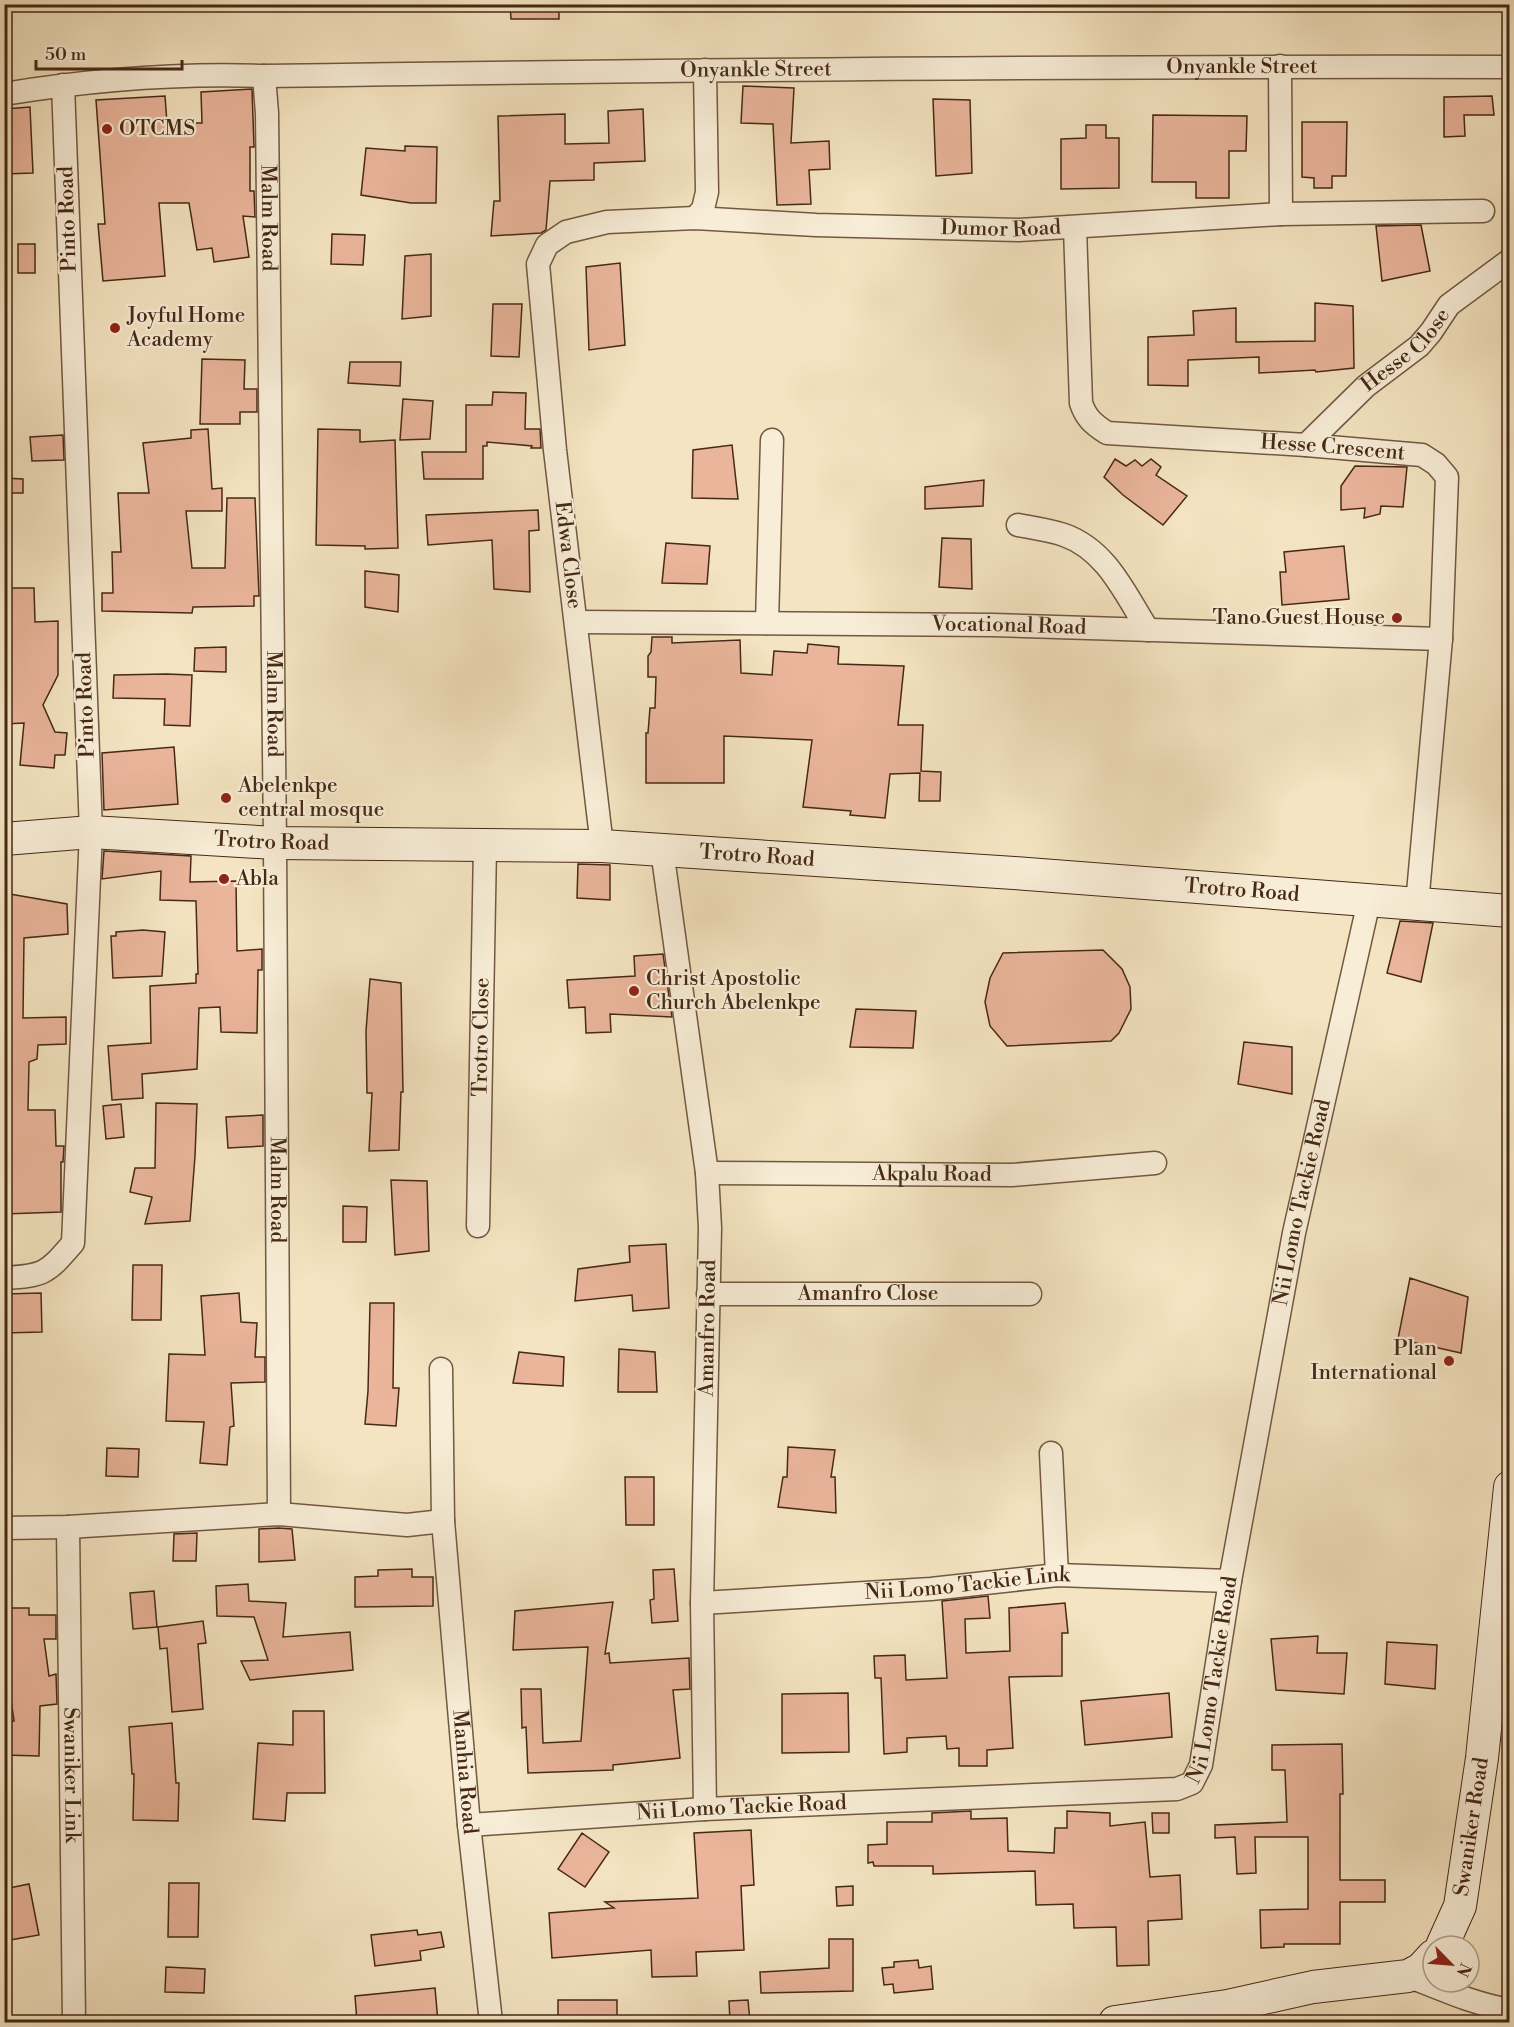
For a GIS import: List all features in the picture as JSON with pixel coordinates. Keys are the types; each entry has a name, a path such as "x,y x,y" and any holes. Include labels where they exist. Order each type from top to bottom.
{"street":[{"name":"Onyankle Street","path":"4,94 63,84 216,74 264,76 1280,66 1509,68"},
{"path":"1280,66 1281,214"},
{"path":"695,218 703,209 707,192 705,70"},
{"name":"Malm Road","path":"264,76 267,113 275,843 279,1514"},
{"name":"Pinto Road","path":"4,1278 30,1277 50,1269 73,1243 91,832 63,84"},
{"name":"Dumor Road","path":"538,264 547,245 566,232 607,222 695,218 840,226 1019,230 1281,214 1482,211"},
{"name":"Hesse Crescent","path":"1074,228 1081,402 1085,416 1093,424 1107,433 1306,445 1422,455 1436,464 1447,477 1441,639 1417,904"},
{"name":"Hesse Close","path":"1306,445 1366,386 1419,346 1449,305 1509,260"},
{"name":"Edwa Close","path":"538,264 555,450 602,846"},
{"path":"768,623 772,440"},
{"path":"1018,525 1064,536 1091,549 1105,562 1148,630"},
{"name":"Vocational Road","path":"577,622 993,625 1441,639"},
{"name":"Trotro Road","path":"4,839 91,832 275,843 602,846 1014,873 1509,911"},
{"name":"Trotro Close","path":"478,1226 486,846"},
{"name":"Amanfro Road","path":"663,850 707,1173 710,1228 702,1604 705,1809"},
{"name":"Nii Lomo Tackie Road","path":"469,1825 705,1809 1177,1789 1192,1783 1201,1765 1230,1581 1294,1233 1369,901"},
{"name":"Akpalu Road","path":"707,1173 1012,1175 1155,1162"},
{"name":"Amanfro Close","path":"708,1294 1030,1294"},
{"name":"Manhia Road","path":"441,1369 443,1521 469,1825 491,2022"},
{"path":"1051,1453 1057,1575"},
{"name":"Swaniker Road","path":"1447,1934 1460,1906 1482,1758 1509,1487"},
{"path":"4,1528 68,1527 279,1514 407,1525 443,1521"},
{"name":"Swaniker Link","path":"68,1527 74,2022"},
{"name":"Nii Lomo Tackie Link","path":"702,1604 931,1589 1057,1575 1230,1581"},
{"path":"1115,2022 1153,2019 1313,1988 1408,1976 1421,1970"},
{"path":"1408,1976 1464,1998 1509,2010"}],"building":[{"path":"510,4 559,4 559,19 511,19"},
{"path":"743,86 794,88 791,143 829,141 830,169 809,170 811,204 777,205 773,124 741,123"},
{"path":"252,89 254,147 250,147 250,191 254,191 255,217 243,216 249,257 214,262 212,248 197,250 189,203 159,203 165,276 103,281 98,224 105,224 96,100 165,96 167,123 202,123 201,92"},
{"path":"1492,96 1494,115 1464,115 1465,136 1444,137 1444,97"},
{"path":"933,99 970,100 972,173 936,176"},
{"path":"30,107 33,173 4,174 4,109"},
{"path":"643,109 645,161 594,163 594,180 550,181 546,230 541,233 491,236 494,201 500,201 498,116 565,114 565,144 609,143 608,111"},
{"path":"1153,115 1247,116 1246,151 1229,151 1229,198 1196,198 1196,182 1152,182"},
{"path":"1302,122 1347,122 1346,176 1332,176 1332,188 1314,188 1314,178 1302,177"},
{"path":"1086,125 1106,125 1106,138 1119,138 1119,188 1061,189 1061,139 1086,138"},
{"path":"405,146 437,147 436,203 411,203 361,195 366,148 405,151"},
{"path":"1421,225 1430,271 1382,281 1376,226"},
{"path":"332,234 365,235 363,265 331,264"},
{"path":"18,244 35,244 35,273 18,273"},
{"path":"431,254 431,316 402,319 405,256"},
{"path":"620,263 625,345 589,350 586,267"},
{"path":"1315,303 1353,306 1354,368 1316,372 1315,370 1259,373 1259,357 1188,360 1188,386 1148,385 1148,337 1194,335 1193,311 1236,308 1236,342 1315,341"},
{"path":"493,304 522,304 519,357 491,356"},
{"path":"202,359 245,360 244,389 257,389 257,412 240,412 240,424 200,424"},
{"path":"350,362 401,362 400,386 348,383"},
{"path":"493,392 526,393 525,429 540,429 541,448 487,442 487,446 483,446 483,479 424,479 422,452 466,452 466,405 492,405"},
{"path":"403,399 433,401 430,439 400,440"},
{"path":"208,429 212,489 222,488 222,511 186,511 192,568 225,568 227,498 255,498 259,596 254,596 254,606 193,607 192,613 102,611 102,593 113,593 112,552 121,552 118,493 149,493 143,443 191,438 191,430"},
{"path":"318,429 360,430 360,442 395,440 398,548 365,549 365,546 316,545"},
{"path":"63,435 64,460 32,461 30,437"},
{"path":"732,445 738,499 692,498 693,450"},
{"path":"1115,459 1126,466 1135,460 1142,466 1151,459 1161,467 1156,475 1187,496 1163,525 1123,495 1104,477"},
{"path":"1355,466 1407,467 1403,507 1381,506 1380,514 1364,518 1365,508 1341,510 1341,486"},
{"path":"4,478 23,479 23,493 4,493"},
{"path":"984,480 983,506 925,509 925,487"},
{"path":"538,510 539,530 529,531 530,592 494,589 492,540 428,545 426,515"},
{"path":"942,538 971,539 972,589 939,587"},
{"path":"666,543 710,546 707,584 662,583"},
{"path":"1344,546 1349,599 1282,605 1280,572 1286,572 1284,552"},
{"path":"365,571 399,575 398,612 365,607"},
{"path":"5,588 34,588 35,622 58,621 58,675 43,705 55,732 67,733 65,755 55,755 54,768 20,765 24,723 4,724"},
{"path":"652,637 672,637 672,643 740,640 741,673 772,675 774,651 807,653 808,644 839,647 838,664 904,666 898,725 923,725 921,771 941,772 940,801 919,801 920,773 890,774 885,818 850,815 851,811 803,807 812,740 724,736 724,783 646,783 646,733 648,733 650,708 655,708 656,677 648,677 648,656 651,652"},
{"path":"226,647 226,672 194,671 195,648"},
{"path":"114,675 192,675 190,726 164,725 165,699 113,698"},
{"path":"174,747 178,804 104,810 102,753"},
{"path":"104,851 191,856 190,882 236,881 237,951 262,949 262,970 258,970 257,1033 221,1032 220,1007 199,1008 197,1069 142,1074 143,1098 112,1100 108,1046 151,1043 150,986 196,983 196,974 198,974 196,901 160,900 161,871 102,879"},
{"path":"578,864 610,865 610,900 577,898"},
{"path":"4,893 67,904 68,934 24,938 23,1018 66,1017 66,1044 38,1045 37,1059 29,1062 28,1110 55,1110 56,1146 64,1146 63,1162 61,1162 61,1212 4,1214"},
{"path":"1400,921 1433,923 1421,982 1387,973"},
{"path":"143,930 165,932 162,976 113,978 111,936 116,936 116,932"},
{"path":"1103,950 1122,969 1130,987 1131,1009 1119,1033 1111,1041 1007,1046 990,1026 985,1002 990,978 1003,953"},
{"path":"663,954 672,1017 610,1014 611,1032 586,1033 585,1007 569,1008 567,980 635,976 634,956"},
{"path":"370,979 401,983 403,1092 401,1092 399,1150 369,1151 372,1093 367,1093 366,1031"},
{"path":"856,1009 916,1011 913,1048 850,1047"},
{"path":"1244,1042 1292,1047 1292,1094 1238,1084"},
{"path":"156,1103 197,1104 190,1221 145,1224 152,1197 130,1192 135,1168 155,1168"},
{"path":"121,1104 124,1137 106,1139 103,1106"},
{"path":"263,1115 263,1146 228,1148 226,1117"},
{"path":"391,1180 427,1181 429,1251 395,1255"},
{"path":"343,1206 367,1207 366,1242 343,1242"},
{"path":"666,1244 669,1308 633,1311 632,1295 575,1301 578,1269 630,1262 629,1246"},
{"path":"133,1265 162,1265 161,1320 132,1320"},
{"path":"1410,1278 1468,1297 1461,1353 1398,1339"},
{"path":"41,1293 42,1332 4,1333 4,1294"},
{"path":"239,1293 241,1322 257,1323 255,1357 265,1357 265,1382 231,1383 234,1426 230,1427 227,1465 200,1463 204,1422 166,1421 169,1354 205,1355 201,1296"},
{"path":"370,1303 394,1303 393,1388 399,1388 396,1426 365,1424"},
{"path":"619,1349 655,1352 657,1392 618,1392"},
{"path":"519,1352 564,1357 563,1386 513,1383"},
{"path":"788,1447 835,1450 831,1477 835,1477 836,1513 778,1507 783,1477 787,1477"},
{"path":"107,1448 139,1449 138,1477 106,1476"},
{"path":"625,1477 654,1477 654,1525 626,1525"},
{"path":"259,1529 292,1529 295,1560 259,1562"},
{"path":"197,1533 196,1561 173,1561 174,1534"},
{"path":"412,1569 412,1577 433,1577 433,1606 355,1607 355,1577 378,1576 378,1570"},
{"path":"674,1569 678,1621 652,1623 650,1600 654,1599 653,1570"},
{"path":"248,1584 249,1601 286,1603 283,1637 350,1632 353,1670 250,1680 241,1661 268,1660 254,1617 217,1616 216,1586"},
{"path":"154,1591 157,1627 133,1629 130,1593"},
{"path":"988,1596 990,1618 965,1619 966,1653 1010,1651 1009,1608 1065,1603 1068,1633 1062,1633 1062,1676 1009,1677 1013,1748 987,1750 987,1766 959,1766 959,1748 947,1749 946,1736 907,1738 907,1752 884,1754 881,1678 875,1678 874,1656 905,1655 906,1680 947,1678 942,1601"},
{"path":"613,1602 605,1654 609,1653 610,1663 689,1658 690,1689 673,1690 680,1758 613,1765 613,1770 528,1773 526,1727 522,1728 521,1689 541,1689 543,1743 581,1741 588,1647 513,1650 515,1611"},
{"path":"4,1608 29,1608 29,1615 56,1615 56,1639 44,1639 49,1676 56,1674 57,1704 40,1706 39,1756 4,1755 4,1721 14,1721 4,1650"},
{"path":"203,1621 206,1643 198,1644 203,1709 172,1712 167,1648 160,1649 158,1627"},
{"path":"1318,1636 1317,1653 1347,1653 1344,1694 1276,1690 1271,1639"},
{"path":"1387,1642 1437,1645 1435,1689 1385,1684"},
{"path":"848,1693 849,1752 782,1753 782,1694"},
{"path":"1169,1693 1172,1737 1085,1745 1081,1701"},
{"path":"293,1711 324,1711 325,1793 287,1793 285,1821 253,1819 258,1743 293,1745"},
{"path":"172,1723 176,1783 179,1783 178,1821 133,1820 134,1774 132,1774 129,1727"},
{"path":"1342,1744 1340,1880 1385,1880 1385,1902 1340,1902 1340,1944 1284,1944 1284,1947 1261,1948 1260,1910 1308,1909 1308,1837 1255,1837 1256,1873 1237,1874 1235,1837 1215,1838 1215,1825 1287,1822 1285,1770 1272,1770 1272,1745"},
{"path":"971,1811 971,1819 1007,1818 1008,1851 1054,1853 1055,1828 1067,1828 1067,1811 1110,1813 1110,1826 1145,1822 1150,1877 1180,1875 1182,1919 1148,1921 1149,1965 1117,1966 1116,1927 1074,1928 1073,1904 1036,1905 1035,1871 933,1874 933,1866 874,1866 873,1862 868,1863 868,1845 887,1844 887,1822 932,1822 932,1813"},
{"path":"1152,1813 1169,1813 1169,1833 1153,1833"},
{"path":"751,1830 754,1885 741,1886 744,1950 696,1952 697,1976 652,1977 651,1950 552,1958 549,1913 614,1908 605,1902 698,1898 694,1833"},
{"path":"582,1833 609,1852 585,1887 558,1869"},
{"path":"169,1883 199,1883 198,1937 168,1937"},
{"path":"29,1884 39,1935 4,1941 4,1889"},
{"path":"853,1886 853,1905 837,1906 836,1887"},
{"path":"417,1930 418,1935 441,1932 444,1947 420,1951 421,1960 375,1966 371,1935"},
{"path":"829,1939 853,1939 853,1991 761,1993 760,1972 829,1968"},
{"path":"918,1960 919,1968 931,1966 933,1989 894,1993 893,1984 884,1985 882,1968 894,1967 894,1962"},
{"path":"166,1967 205,1969 204,1993 165,1992"},
{"path":"435,1988 438,2022 413,2022 413,2019 357,2022 355,1996"},
{"path":"558,2000 617,2000 617,2022 558,2022"},
{"path":"748,2000 750,2022 730,2022 729,2001"}],"place":[{"name":"OTCMS","path":"107,129"},
{"name":"Joyful Home Academy","path":"115,328"},
{"name":"Tano Guest House","path":"1397,618"},
{"name":"Abelenkpe central mosque","path":"226,798"},
{"name":"Abla","path":"224,879"},
{"name":"Christ Apostolic Church Abelenkpe","path":"634,991"},
{"name":"Plan International","path":"1449,1361"}]}
